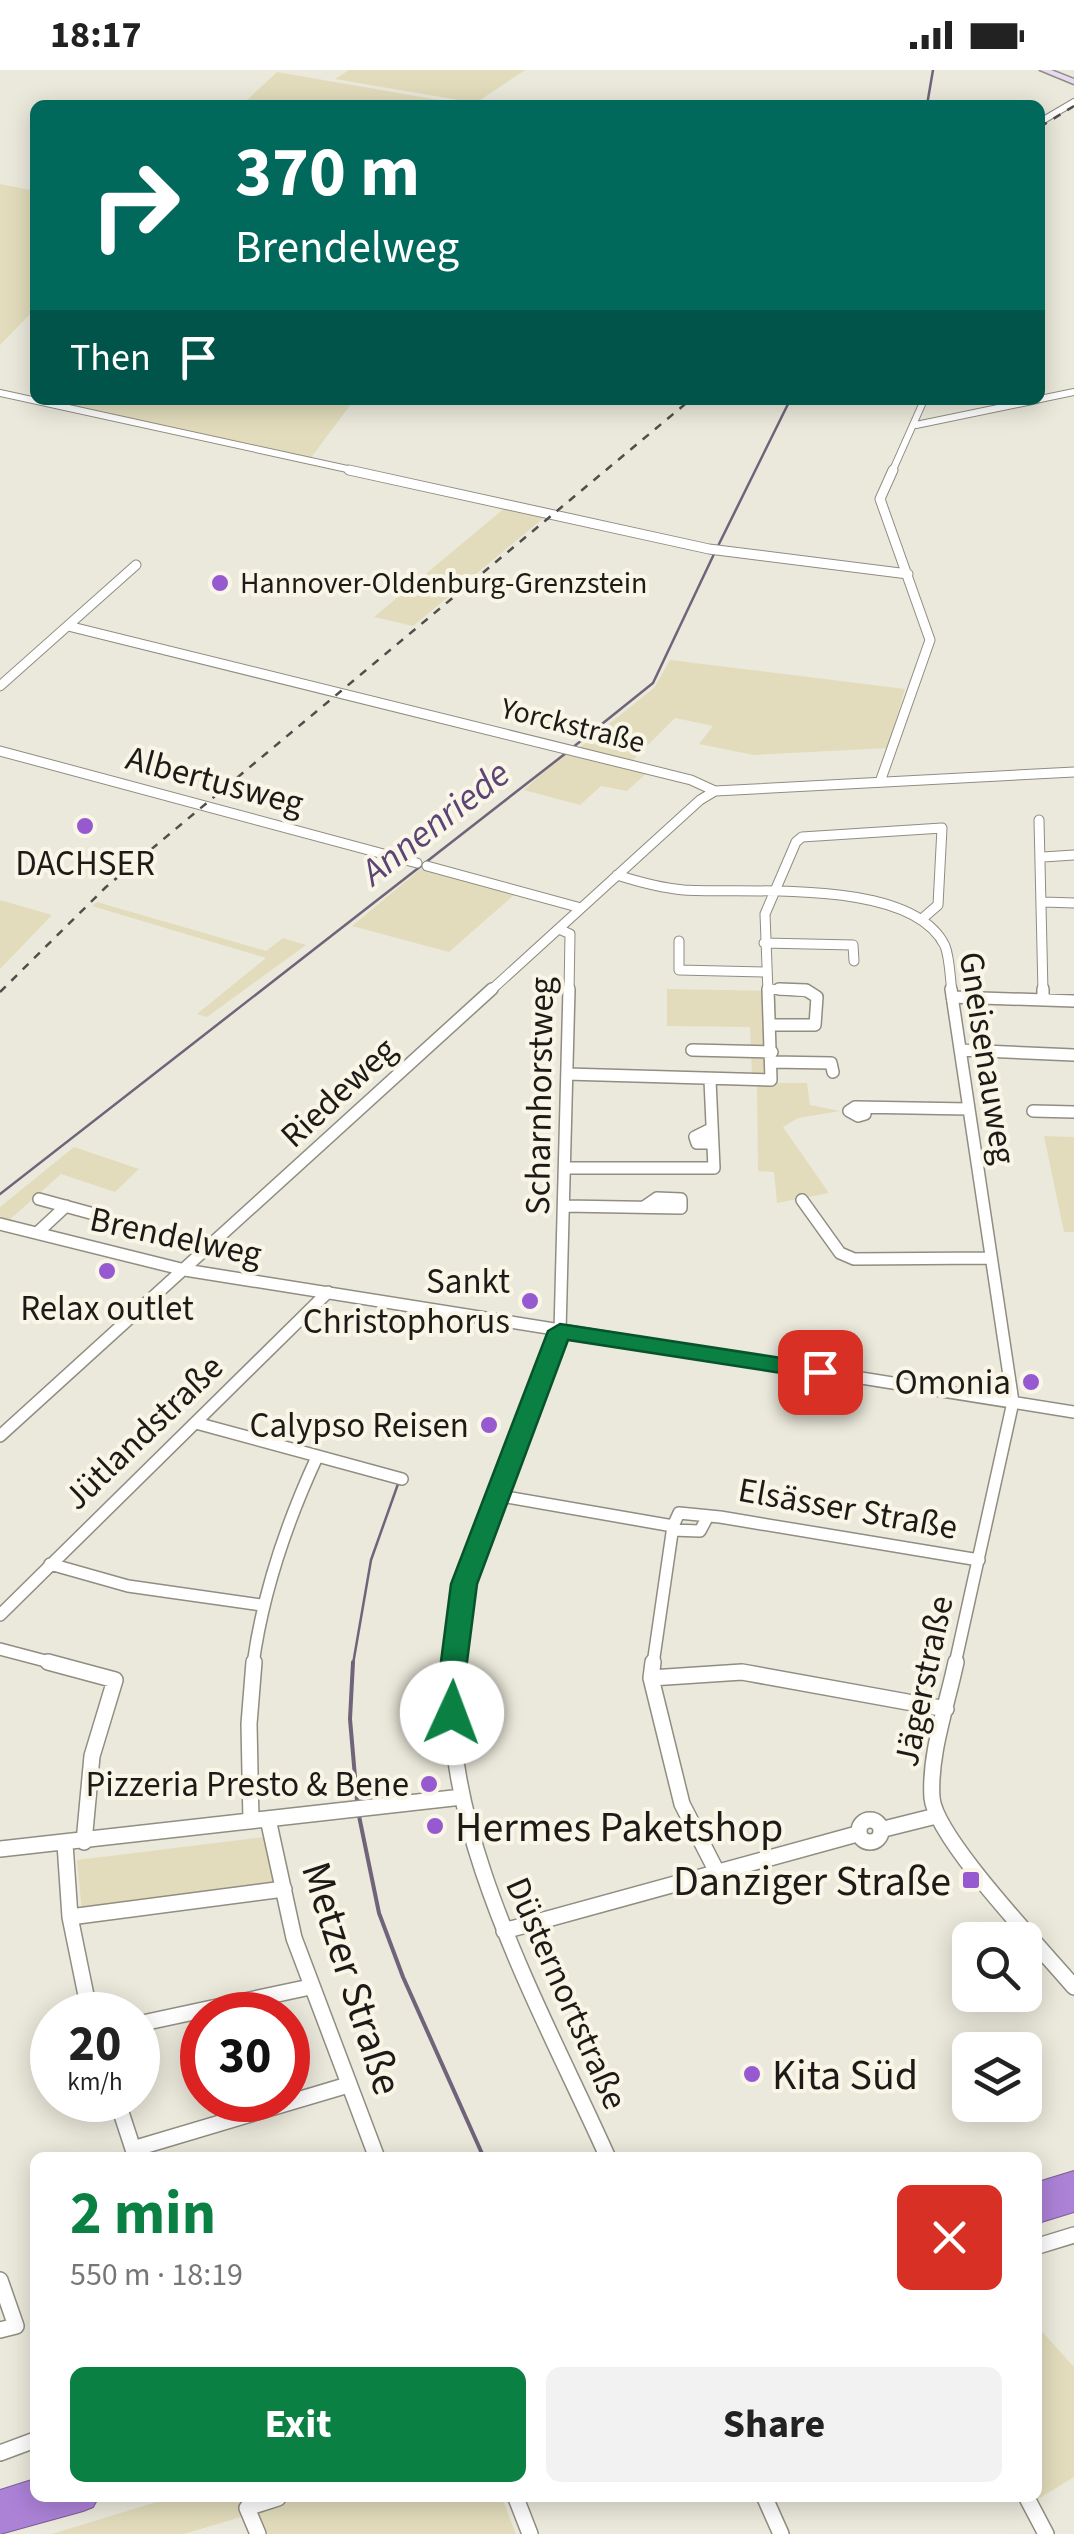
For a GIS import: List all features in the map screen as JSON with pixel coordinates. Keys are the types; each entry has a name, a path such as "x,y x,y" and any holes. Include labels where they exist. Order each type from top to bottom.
{"highway":[{"path":"1042,2192 1074,2182"},
{"path":"1042,2211 1074,2201"},
{"path":"0,2503 30,2494"},
{"path":"0,2523 69,2502"}],"main road":[{"path":"1044,70 1074,82"}],"street":[{"path":"1045,119 1074,102"},
{"path":"1045,399 1074,392"},
{"path":"0,394 30,401"},
{"path":"50,405 724,552 908,574"},
{"path":"880,782 930,640 880,499 922,405"},
{"path":"916,426 1015,405"},
{"path":"0,686 136,565"},
{"name":"Yorckstraße","path":"68,626 691,780 715,791 1074,772"},
{"name":"Albertusweg","path":"0,751 581,908"},
{"name":"Riedeweg","path":"3,1430 715,791"},
{"path":"1039,820 1044,857 1043,1000"},
{"path":"567,1074 771,1080 765,914 802,838 942,828 938,905 923,918"},
{"path":"914,830 940,843"},
{"path":"1044,857 1074,855"},
{"name":"Gneisenauweg","path":"618,875 661,888 881,901 923,918 939,933 945,947 1013,1402"},
{"path":"1044,902 1074,902"},
{"name":"Scharnhorstweg","path":"558,929 570,934 560,1331"},
{"path":"679,941 679,970 765,972"},
{"path":"764,943 853,945 854,962"},
{"path":"768,989 806,990 817,997 815,1025 771,1025"},
{"path":"952,998 1074,1001"},
{"path":"692,1050 831,1062 832,1072"},
{"path":"960,1050 1074,1055"},
{"path":"566,1168 714,1168 710,1080"},
{"path":"864,1109 969,1109"},
{"path":"1033,1111 1074,1112"},
{"name":"Brendelweg","path":"38,1199 94,1214"},
{"path":"802,1200 840,1253 854,1258 991,1258"},
{"name":"Brendelweg","path":"36,1233 66,1206"},
{"path":"565,1206 644,1207"},
{"name":"Brendelweg","path":"0,1224 184,1270 1074,1412"},
{"name":"Jütlandstraße","path":"0,1615 328,1292"},
{"name":"Düsternortstraße","path":"560,1331 464,1584 451,1685 453,1741 480,1871 605,2152"},
{"name":"Jägerstraße","path":"1013,1402 931,1779 936,1816 956,1847 1066,1965 1074,1987"},
{"path":"196,1423 402,1479"},
{"path":"251,1821 246,1753 249,1677 262,1605 290,1513 317,1457"},
{"path":"495,1495 673,1528 651,1678 682,1804 718,1874"},
{"name":"Elsässer Straße","path":"673,1528 700,1531 708,1516 979,1560"},
{"path":"50,1564 129,1586 262,1605"},
{"path":"0,1649 114,1680 90,1768 84,1842"},
{"path":"651,1678 742,1672 946,1709"},
{"path":"0,1848 84,1842 462,1797"},
{"path":"504,1932 856,1834 872,1842 880,1839 884,1830 936,1816"},
{"name":"Metzer Straße","path":"268,1819 310,1986 375,2152"},
{"path":"65,1844 70,1917 85,1992"},
{"path":"70,1917 284,1889"},
{"path":"160,2019 310,1986"},
{"path":"137,2152 348,2085"},
{"path":"123,2122 134,2152"},
{"path":"1042,2245 1074,2235"},
{"path":"0,2330 16,2326 1,2288"},
{"path":"0,2454 30,2442"},
{"path":"258,2534 247,2508 266,2502"},
{"path":"518,2502 530,2534"},
{"path":"767,2502 782,2534"},
{"path":"1029,2502 1046,2534"}],"shaded area":[{"path":"349,70 525,70 480,100 458,100 335,79"},
{"path":"277,72 439,100 247,100"},
{"path":"0,184 30,190 30,314 0,345"},
{"path":"67,405 350,405 310,459"},
{"path":"506,507 546,516 413,626 374,617"},
{"path":"670,660 905,689 888,748 754,755 699,744 713,726 675,718 631,762 579,748 654,688"},
{"path":"565,753 649,771 627,791 601,786 580,805 524,790"},
{"path":"423,867 514,895 449,952 352,926"},
{"path":"0,900 52,915 0,969"},
{"path":"97,902 266,951 283,938 306,945 207,1017 197,1014 266,958 92,906"},
{"path":"667,989 775,991 778,1083 807,1083 810,1105 840,1111 798,1118 783,1127 829,1193 777,1203 774,1172 758,1171 757,1085 752,1076 750,1027 667,1026"},
{"path":"1044,1136 1074,1137 1074,1232 1064,1232"},
{"path":"74,1147 139,1169 115,1192 61,1174 7,1222 0,1216 0,1207"},
{"path":"264,1837 274,1885 82,1912 77,1860"},
{"path":"1042,2331 1074,2367 1074,2477 1042,2497"},
{"path":"156,2502 504,2502 516,2534 268,2534 258,2512 184,2534 52,2534"}],"waterway":[{"name":"Annenriede","path":"928,100 933,70"},
{"name":"Annenriede","path":"718,546 788,405"},
{"name":"Annenriede","path":"572,748 653,683 714,554"},
{"name":"Annenriede","path":"0,1194 566,753"},
{"path":"353,1664 371,1560 398,1484"},
{"path":"353,1662 350,1719 357,1800"},
{"path":"359,1816 379,1913 403,1977 481,2152"}],"railway":[{"path":"1045,124 1074,106"},
{"path":"0,992 106,887 684,405"}],"place":[{"name":"Hannover-Oldenburg-Grenzstein","path":"220,583"},
{"name":"DACHSER","path":"85,826"},
{"name":"Relax outlet","path":"107,1271"},
{"name":"Sankt Christophorus","path":"530,1301"},
{"name":"Omonia","path":"1031,1382"},
{"name":"Calypso Reisen","path":"489,1425"},
{"name":"Pizzeria Presto & Bene","path":"429,1784"},
{"name":"Hermes Paketshop","path":"435,1826"},
{"name":"Danziger Straße","path":"971,1880"},
{"name":"Kita Süd","path":"752,2074"}],"route":[{"path":"452,1713 451,1685 464,1584 560,1331 820,1372"}]}
